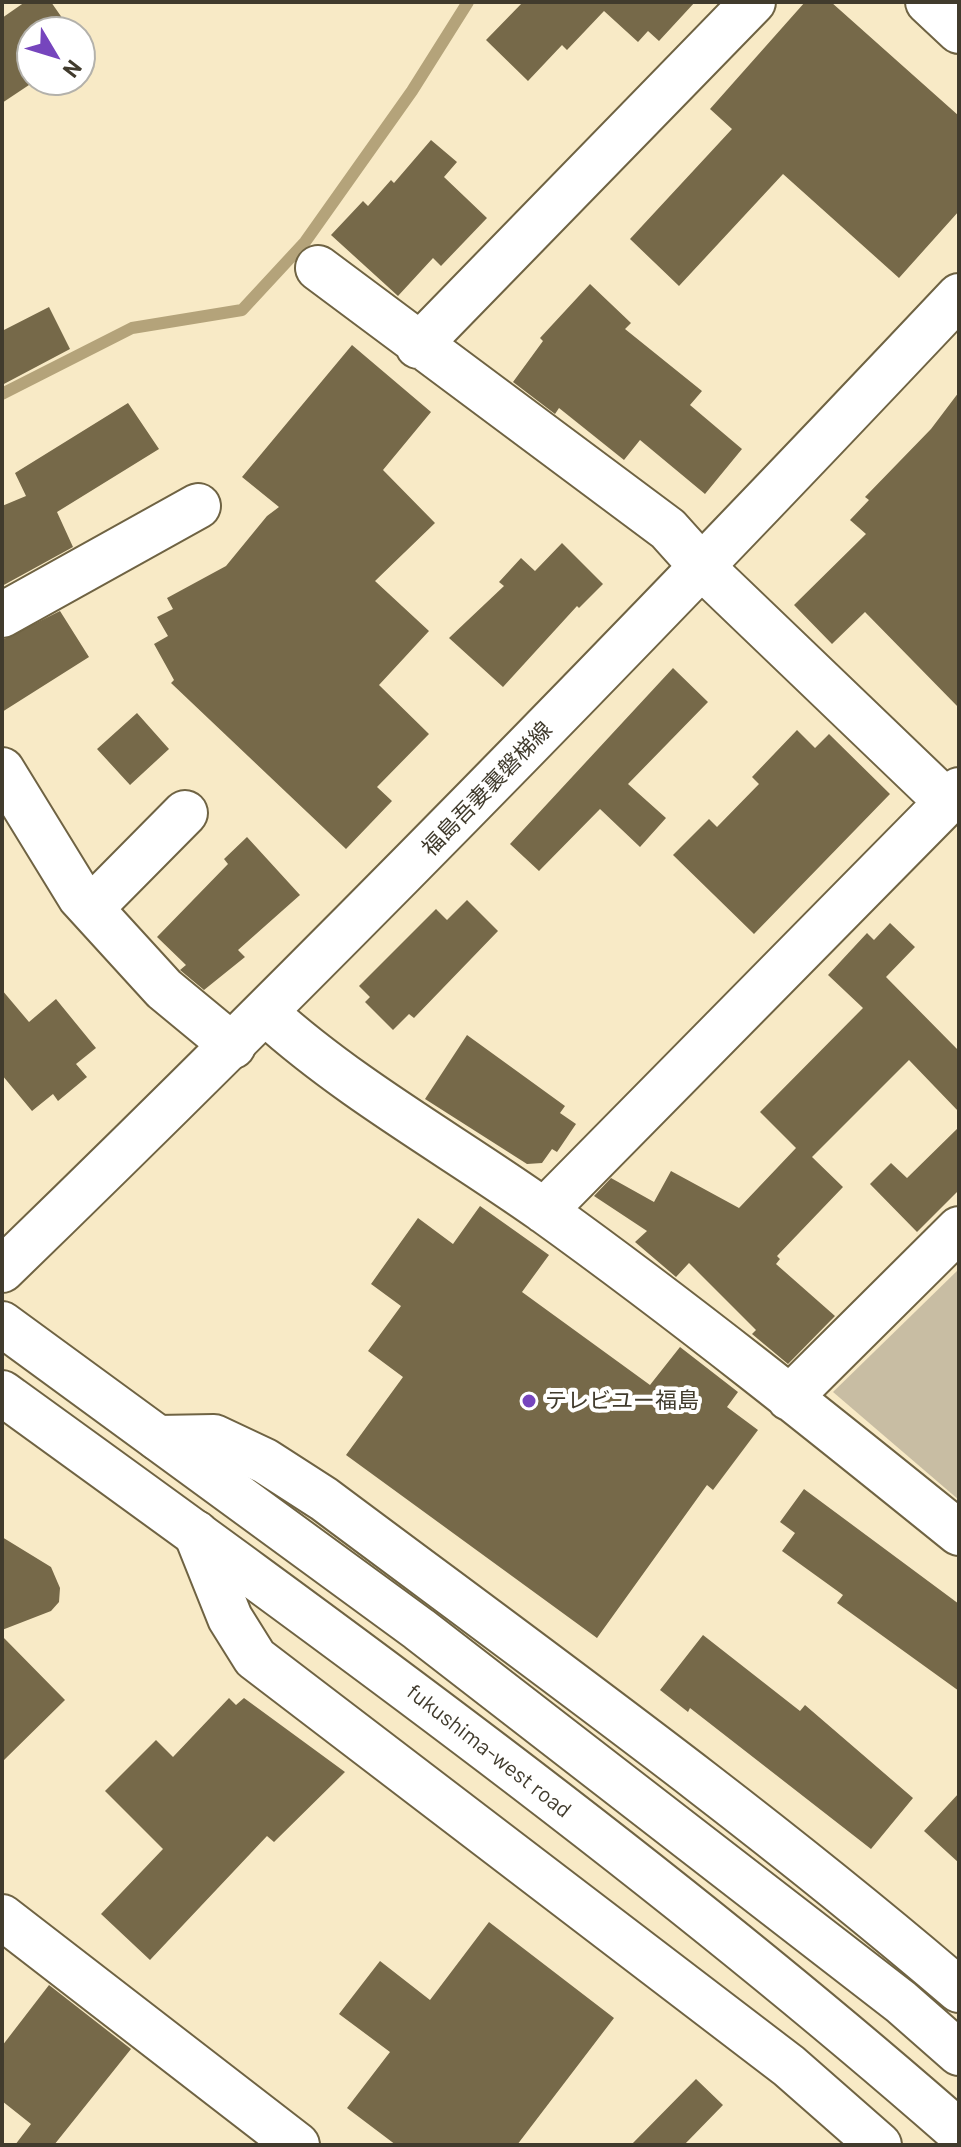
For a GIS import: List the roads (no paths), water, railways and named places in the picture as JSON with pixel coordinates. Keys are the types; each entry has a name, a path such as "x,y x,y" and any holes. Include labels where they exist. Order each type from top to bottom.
{"main road":[{"path":"418,346 753,2"},
{"path":"928,2 959,31"},
{"path":"318,268 418,346 668,529 703,568 953,796 544,1211"},
{"name":"福島吾妻裏磐梯線","path":"2,1270 267,1014 703,568 959,296"},
{"path":"2,615 198,506"},
{"path":"2,770 91,908 164,989 233,1046"},
{"path":"91,908 185,813"},
{"path":"267,1014 304,1047 544,1211 789,1398 959,1533"},
{"path":"789,1398 959,1229"},
{"path":"2,1324 419,1629 888,1993 959,2053"},
{"name":"fukushima-west road","path":"2,1393 375,1662 771,1972 959,2132"},
{"path":"158,1438 214,1437 265,1461 324,1499 694,1776 863,1908 959,1990"},
{"path":"196,1533 230,1618 255,1658 789,2066 879,2145"},
{"path":"2,1917 297,2145"}],"waterway":[{"path":"2,394 132,328 242,310 305,242 412,91 468,2"}],"place":[{"name":"テレビユー福島","path":"529,1401"}]}
